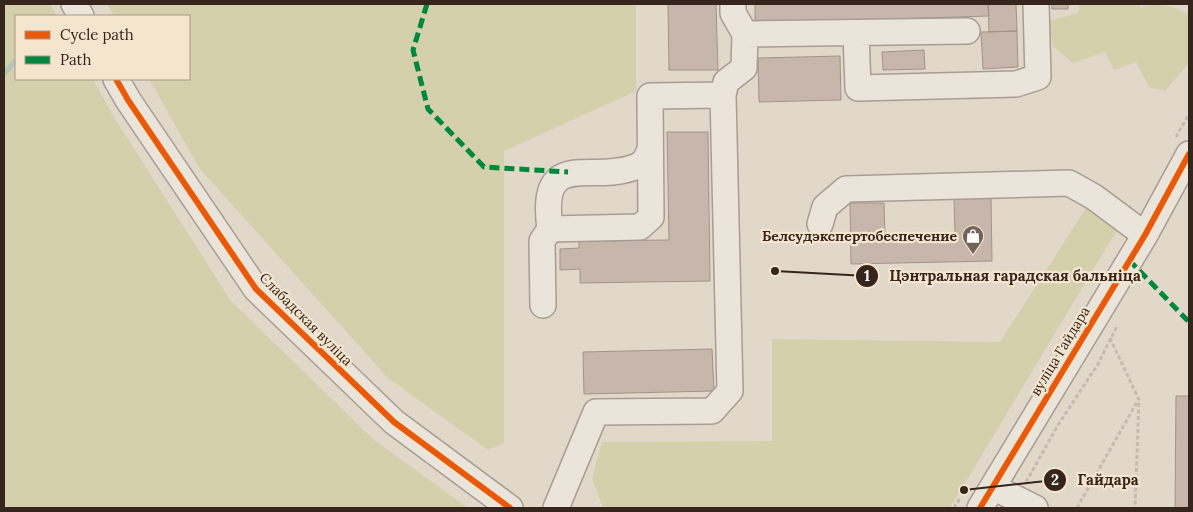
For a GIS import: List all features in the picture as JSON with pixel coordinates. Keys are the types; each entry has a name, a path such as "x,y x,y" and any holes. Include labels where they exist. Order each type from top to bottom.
{"street":[{"path":"74,4 80,15"},
{"path":"556,508 596,412 712,411 730,391 723,95 726,82 744,68 745,34 733,13 733,4"},
{"path":"856,33 858,88 1016,84 1038,77 1036,4"},
{"path":"745,34 967,31"},
{"name":"Слабадская вуліца","path":"117,80 256,290 394,422 510,508"},
{"path":"550,229 640,227 651,217 650,96 723,95"},
{"path":"543,305 542,242 550,229 549,199 555,182 568,172 625,170 642,164 650,150"},
{"name":"вуліца Гайдара","path":"980,508 1144,235 1189,154"},
{"path":"820,224 825,207 846,189 1069,183 1094,197 1144,235"},
{"path":"993,487 1025,504"}],"path":[{"path":"1025,504 1058,426 1098,364 1119,323"},
{"path":"1110,338 1139,400 1135,508"},
{"path":"1078,508 1139,400"}],"shaded area":[{"path":"4,4 50,4 56,15 15,15 15,80 94,80 112,114 231,301 374,440 468,508 4,508"},
{"path":"107,4 636,4 636,91 504,151 504,443 488,450 388,378 200,169 150,80 190,80 190,15 113,15"},
{"path":"1079,4 1138,4 1141,7 1160,5 1189,14 1189,63 1165,91 1149,87 1136,62 1114,70 1105,52 1073,63 1053,46 1048,21 1079,13"},
{"path":"1089,203 1117,230 950,508 603,508 592,478 602,442 772,441 772,339 1000,342"}],"building":[{"path":"668,4 716,4 718,70 669,70"},
{"path":"755,4 988,4 989,16 755,23"},
{"path":"988,4 1016,4 1017,31 989,32"},
{"path":"1052,4 1068,4 1068,9 1052,9"},
{"path":"1017,31 1018,67 983,69 981,32"},
{"path":"924,50 925,69 883,70 882,52"},
{"path":"840,56 841,100 759,102 758,58"},
{"path":"667,132 708,132 710,281 580,283 580,269 560,270 560,249 579,248 579,241 669,240"},
{"path":"954,197 991,197 992,261 851,264 850,203 884,203 885,235 955,234"},
{"path":"712,349 714,391 584,394 583,352"},
{"path":"1176,396 1189,396 1189,508 1175,508"}],"waterway":[{"path":"4,73 15,62"}],"marked path":[{"path":"427,4 413,50 428,109 484,167 568,172"},
{"path":"1129,260 1189,322"}],"cycle path":[{"path":"117,80 128,100 256,289 394,422 510,508"},
{"path":"980,508 1145,235 1189,154"}],"place":[{"name":"Белсудэкспертобеспечение","path":"973,255"},
{"name":"Цэнтральная гарадская бальніца","path":"775,271"},
{"name":"Гайдара","path":"964,490"}]}
